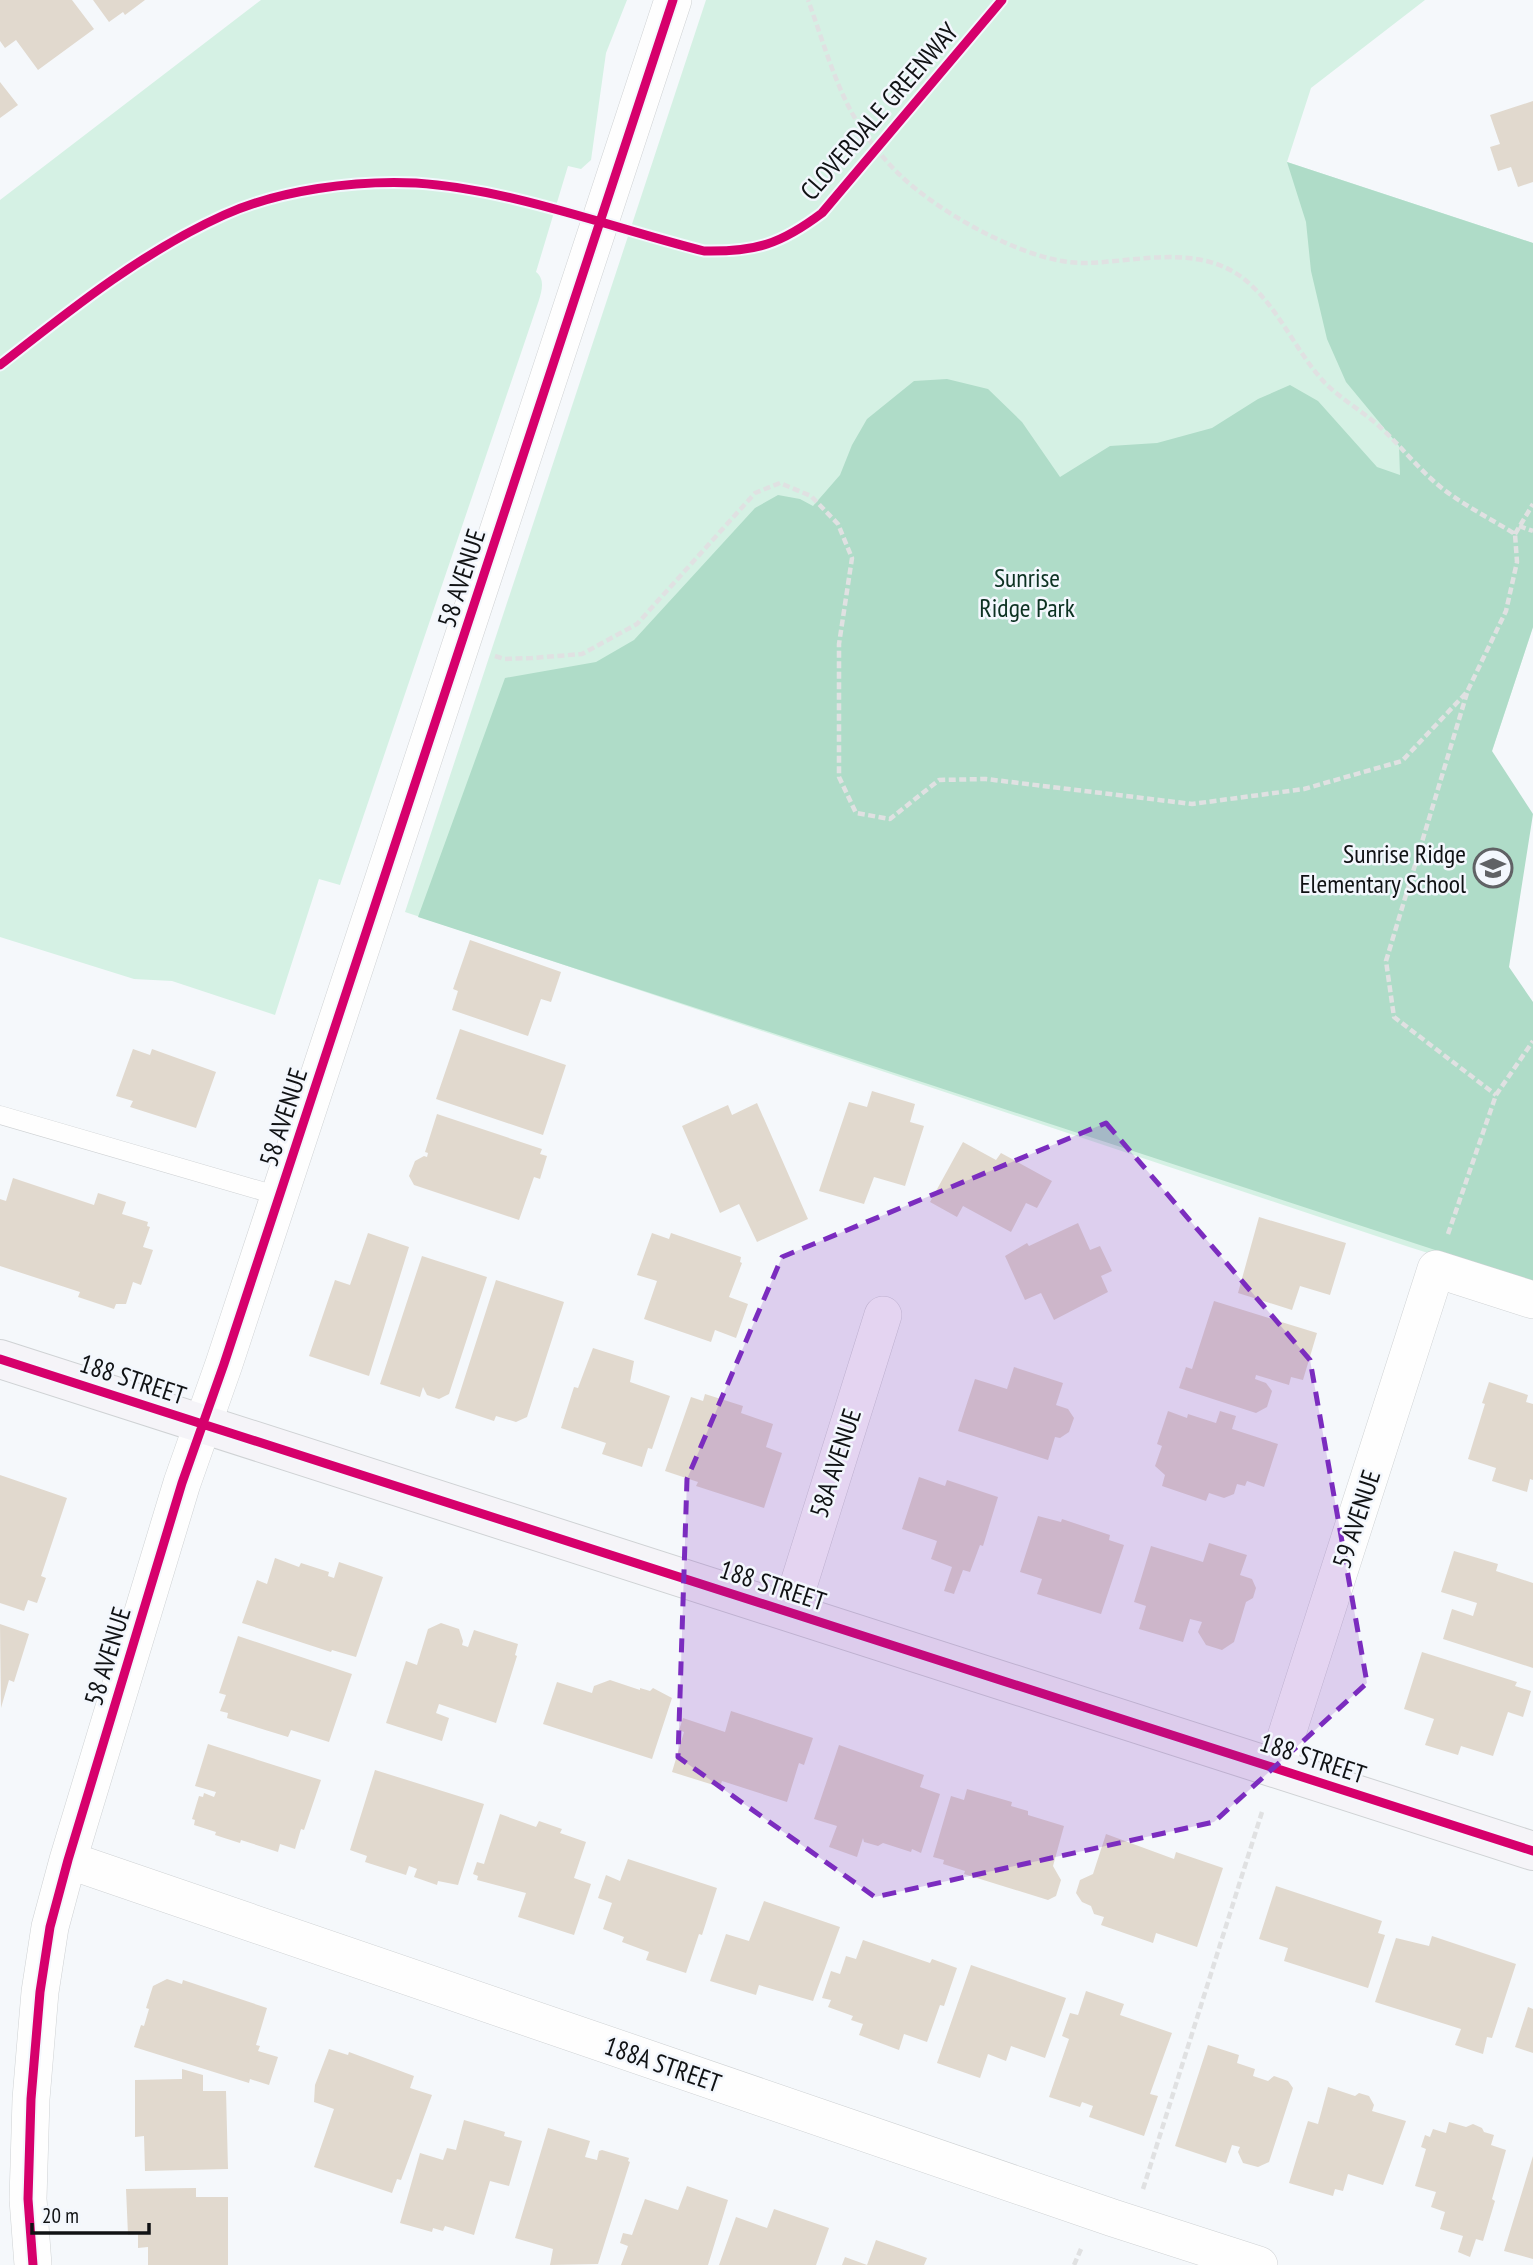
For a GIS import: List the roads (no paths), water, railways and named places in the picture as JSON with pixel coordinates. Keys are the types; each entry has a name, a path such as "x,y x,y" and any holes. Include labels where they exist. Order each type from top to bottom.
{"street":[{"name":"58 AVENUE","path":"33,2265 28,2199 31,2099 40,1992 50,1927 68,1860 182,1483 673,0"},
{"name":"59 AVENUE","path":"1276,1768 1436,1269 1533,1300"},
{"name":"58A AVENUE","path":"790,1612 883,1315"},
{"name":"188 STREET","path":"0,1359 1533,1851"},
{"name":"188A STREET","path":"68,1860 1086,2209 1259,2265"}],"lane":[{"path":"0,1115 279,1196"}],"place":[{"name":"Sunrise Ridge Elementary School","path":"1493,868"}],"park label":[{"name":"Sunrise Ridge Park","path":"1027,592"}]}
